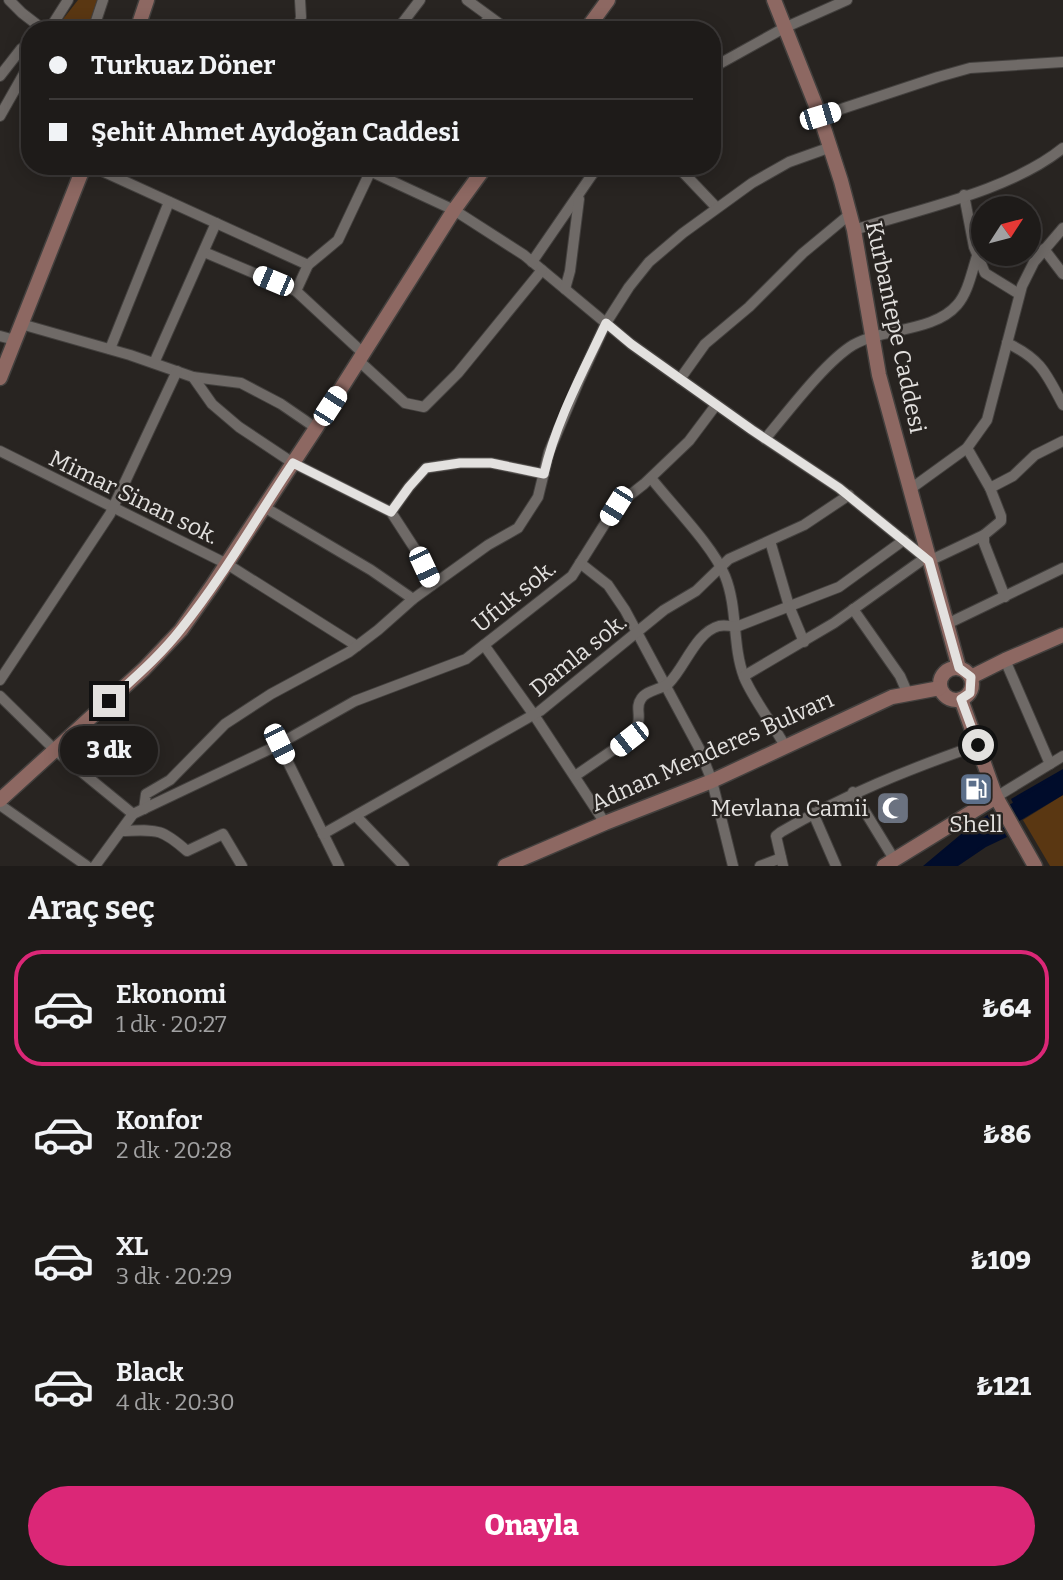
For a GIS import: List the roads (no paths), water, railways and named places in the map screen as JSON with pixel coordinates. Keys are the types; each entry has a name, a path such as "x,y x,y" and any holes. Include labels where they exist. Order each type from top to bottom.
{"main road":[{"path":"140,21 147,0"},
{"path":"593,21 608,0"},
{"name":"Kurbantepe Caddesi","path":"774,0 820,116 850,214 872,338 927,559 959,668"},
{"path":"0,378 80,175"},
{"path":"0,802 159,654 181,630 227,564 454,210 479,175"},
{"path":"971,677 1063,635"},
{"path":"959,668 971,677 970,693 961,699 951,699 940,688 941,677 948,669 959,668"},
{"name":"Adnan Menderes Bulvarı","path":"510,865 605,823 712,781 859,711 907,692 940,688"},
{"path":"961,699 996,797 1035,866"},
{"path":"889,862 996,797"}],"street":[{"path":"53,21 68,0"},
{"path":"96,21 103,0"},
{"path":"300,0 300,21"},
{"path":"404,21 420,0"},
{"path":"467,0 494,21"},
{"path":"721,63 784,28 847,0"},
{"path":"11,1 36,21"},
{"path":"0,76 21,49"},
{"path":"820,116 938,76 970,68 1063,62"},
{"path":"0,116 21,80"},
{"path":"144,809 146,794 170,780 225,724 271,694 357,646 432,585 488,545 518,528 538,497 549,452 606,323 649,262 716,207 751,183 789,162 831,147"},
{"path":"854,229 1017,176 1063,148"},
{"path":"110,175 308,265"},
{"path":"296,291 308,265 338,240 369,175"},
{"path":"384,175 454,210 532,262 680,379 849,495 927,559"},
{"path":"532,262 592,175"},
{"path":"686,175 716,207"},
{"path":"565,289 570,271 579,195"},
{"path":"964,195 971,228"},
{"path":"110,349 169,202"},
{"path":"680,379 705,344 749,307 803,253 850,214"},
{"path":"155,363 216,223"},
{"path":"909,490 967,448 987,420 1019,294 1034,262 1063,228"},
{"path":"1044,249 1063,274"},
{"path":"204,251 296,291 405,403 424,407 458,373 542,270"},
{"path":"765,439 836,358 853,345 949,313 962,298 973,266"},
{"path":"981,266 990,278 1019,294"},
{"path":"21,324 110,349 193,377 241,383 281,404 316,428"},
{"path":"0,336 15,340"},
{"path":"1007,343 1033,357 1063,405"},
{"path":"0,680 113,507 177,371"},
{"path":"193,377 212,404 239,427 293,463 391,512 415,549 432,585"},
{"path":"1053,387 1063,381"},
{"name":"Ufuk sok.","path":"133,814 279,744 355,701 466,659 572,576 616,506 651,478 689,441 716,405"},
{"path":"990,488 1013,476 1035,455 1063,441"},
{"path":"744,676 804,642 927,559 984,535 1000,521 1001,516 990,488 967,448"},
{"name":"Mimar Sinan sok.","path":"0,451 227,564 357,646"},
{"path":"391,512 426,468 460,463 491,463 544,474"},
{"path":"651,478 726,578 744,676 785,746"},
{"name":"Damla sok.","path":"323,834 534,715 579,682 664,610 695,591 729,559 804,526 849,495"},
{"path":"264,507 371,570 413,599"},
{"path":"984,535 984,543 1004,597"},
{"path":"575,776 629,739 636,731 640,718 638,704 642,695 667,685 702,638 720,626 736,627 839,587 904,540"},
{"path":"770,541 789,606 804,642"},
{"path":"580,563 608,586 667,685 712,781 733,866"},
{"path":"947,624 1063,568"},
{"path":"853,609 900,676 907,692"},
{"path":"484,645 605,823"},
{"path":"1005,660 1050,764"},
{"path":"0,696 56,751 133,814 95,866"},
{"path":"279,744 339,866"},
{"path":"760,866 782,862 776,836 813,813 905,770 978,745"},
{"path":"996,797 1063,756"},
{"path":"853,792 889,862"},
{"path":"0,802 87,866"},
{"path":"813,813 836,866"},
{"path":"356,817 404,866"},
{"path":"121,831 157,830 168,834 187,851 223,834 242,866"}],"water":[{"path":"1063,769 1063,792 1021,818 1011,799"},
{"path":"992,812 1007,837 958,866 923,866 972,825"}],"waterway":[{"path":"940,866 989,828 1063,784"}],"place":[{"name":"Shell","path":"976,789"},
{"name":"Mevlana Camii","path":"893,808"}]}
